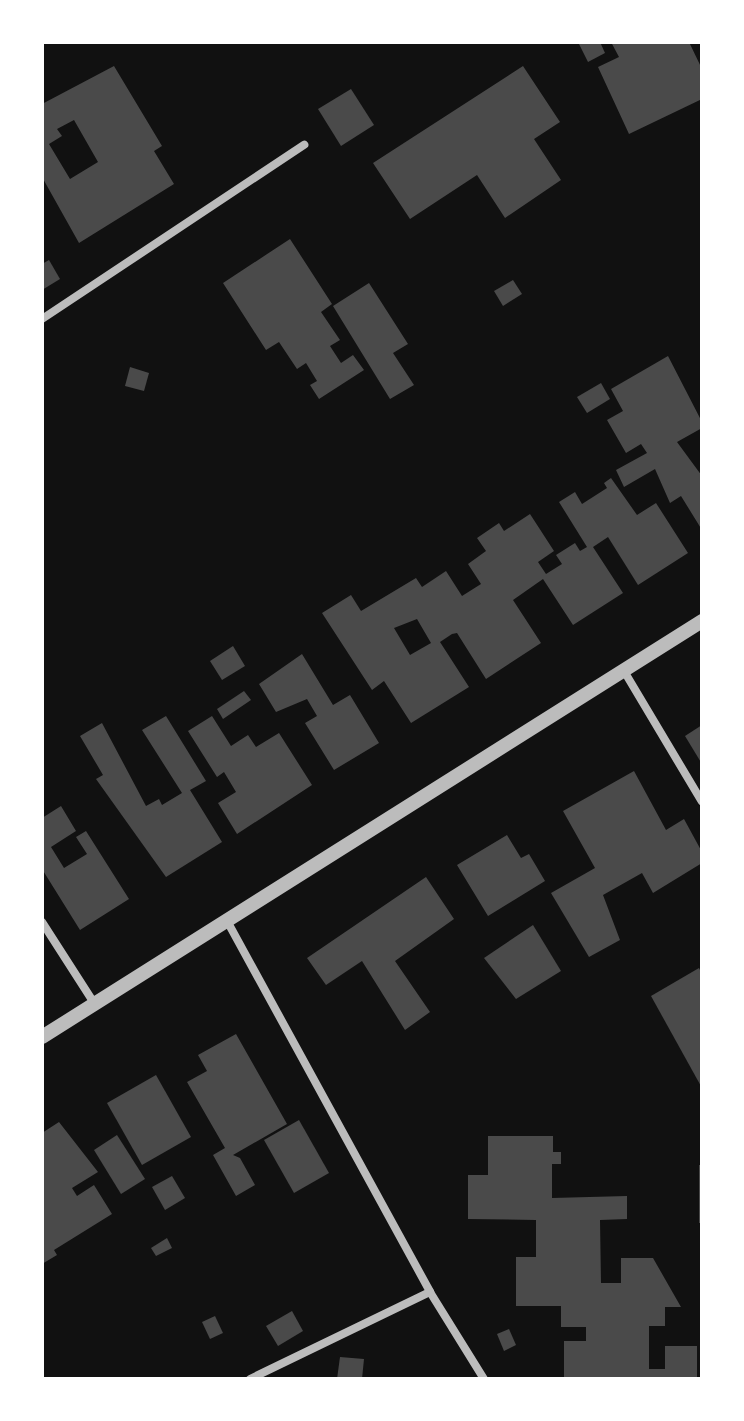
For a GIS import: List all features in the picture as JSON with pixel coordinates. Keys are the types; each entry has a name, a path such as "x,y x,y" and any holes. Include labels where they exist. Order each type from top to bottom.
{"street":[{"path":"42,319 304,145"},
{"path":"42,1037 702,621"},
{"path":"624,671 702,802"},
{"path":"226,919 430,1292 484,1379"},
{"path":"42,922 94,1003"},
{"path":"250,1379 430,1292"}],"building":[{"path":"578,42 600,42 605,53 588,62"},
{"path":"611,42 689,42 702,69 702,99 629,134 598,67 619,57"},
{"path":"114,66 162,146 154,151 174,184 79,243 42,177 42,104","holes":["74,120 98,162 70,179 49,144 62,136 57,129"]},
{"path":"523,66 560,122 534,139 561,180 505,218 477,175 410,219 373,163"},
{"path":"351,89 374,125 341,146 318,109"},
{"path":"290,239 332,304 321,312 340,340 330,346 341,363 353,355 364,370 319,399 310,385 317,381 306,363 297,369 279,342 266,350 223,283"},
{"path":"49,260 60,279 42,290 42,264"},
{"path":"513,280 522,294 503,306 494,291"},
{"path":"369,283 408,344 393,353 414,385 390,399 333,306"},
{"path":"668,356 702,422 702,428 677,442 702,476 702,530 681,496 670,503 655,469 624,487 616,470 647,453 641,444 626,453 607,420 623,411 611,389"},
{"path":"130,367 149,373 144,391 125,386"},
{"path":"601,383 610,399 587,413 577,397"},
{"path":"611,478 637,515 656,503 688,553 638,585 608,537 593,547 623,593 573,625 543,579 513,600 541,643 486,679 457,633 452,634 440,642 469,687 411,723 384,681 372,690 322,613 351,595 361,611 416,578 422,587 446,571 462,596 481,584 468,564 486,551 477,538 499,523 504,531 530,514 554,551 538,562 546,574 562,564 556,555 575,543 580,551 587,547 559,502 575,492 582,504 607,488 604,483","holes":["417,619 431,643 410,655 394,628"]},
{"path":"233,646 245,666 222,680 210,661"},
{"path":"302,654 333,705 350,695 379,743 334,770 305,723 317,716 307,699 276,712 259,684"},
{"path":"244,691 251,700 223,719 217,709"},
{"path":"166,716 206,781 190,790 222,842 166,877 96,779 103,775 80,736 102,723 146,806 159,799 162,805 182,793 142,730"},
{"path":"212,716 231,746 248,735 256,747 279,733 312,785 237,834 218,803 236,792 224,772 217,777 188,731"},
{"path":"702,725 702,764 685,736"},
{"path":"634,771 666,830 684,819 702,852 702,863 653,893 642,873 603,895 620,940 589,957 551,893 595,868 563,811"},
{"path":"61,806 76,831 51,847 64,868 87,854 76,837 86,831 129,899 80,930 42,869 42,818"},
{"path":"507,835 521,858 529,854 545,881 488,916 457,865"},
{"path":"426,877 454,919 395,961 430,1012 405,1030 362,961 326,985 307,958"},
{"path":"533,925 561,971 516,999 484,958"},
{"path":"699,968 702,974 702,1088 651,996"},
{"path":"236,1034 287,1124 233,1155 240,1158 255,1185 236,1196 213,1155 225,1148 187,1082 207,1071 198,1055"},
{"path":"156,1075 191,1137 142,1165 107,1103"},
{"path":"299,1120 329,1173 294,1193 264,1140"},
{"path":"59,1122 98,1172 72,1188 77,1196 94,1185 112,1214 54,1250 57,1255 42,1264 42,1133"},
{"path":"117,1135 145,1179 121,1194 94,1150"},
{"path":"488,1136 553,1136 553,1152 561,1152 561,1164 552,1164 552,1198 627,1196 627,1219 600,1220 601,1283 621,1283 621,1258 653,1258 681,1307 665,1307 665,1326 649,1326 649,1369 665,1369 665,1346 697,1346 697,1379 564,1379 564,1341 586,1341 586,1327 561,1327 561,1306 516,1306 516,1257 536,1257 536,1220 468,1219 468,1175 488,1175"},
{"path":"699,1165 702,1165 702,1223 699,1223"},
{"path":"172,1176 185,1198 165,1210 152,1187"},
{"path":"167,1238 172,1248 156,1256 151,1248"},
{"path":"292,1311 303,1331 278,1346 266,1326"},
{"path":"215,1316 223,1333 210,1339 202,1322"},
{"path":"509,1329 516,1345 504,1351 497,1334"},
{"path":"340,1357 364,1359 362,1379 337,1379"}]}
